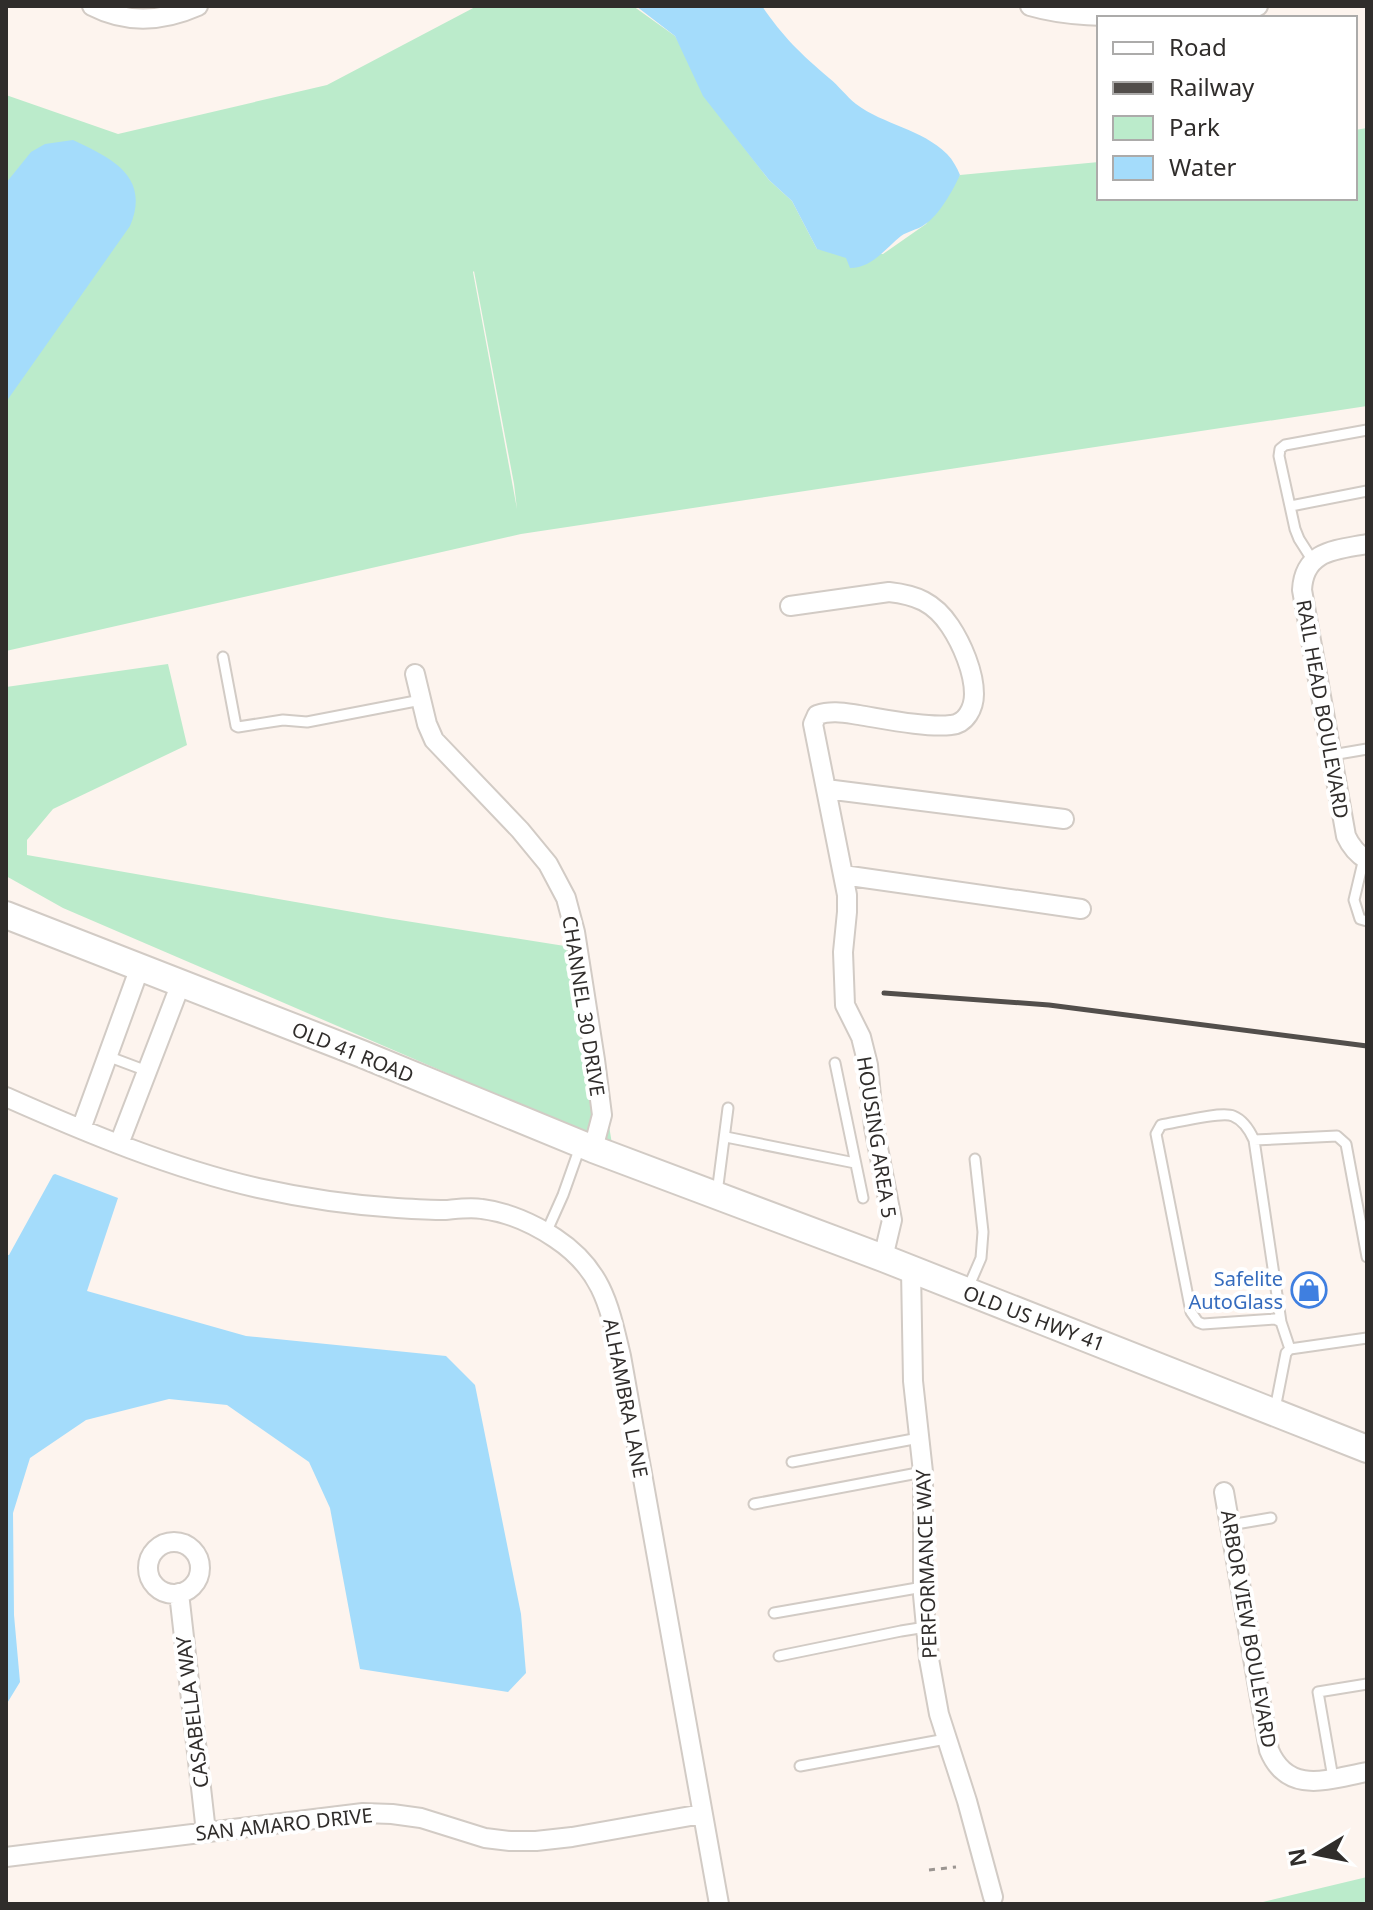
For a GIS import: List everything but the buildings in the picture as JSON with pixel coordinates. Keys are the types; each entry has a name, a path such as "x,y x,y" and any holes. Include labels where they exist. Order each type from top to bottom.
{"street":[{"path":"92,6 132,20 161,18 198,6"},
{"path":"1030,6 1064,14 1110,16 1212,14 1258,6"},
{"path":"1313,561 1331,551 1367,544"},
{"name":"RAIL HEAD BOULEVARD","path":"1313,561 1305,571 1302,590 1346,836 1366,859"},
{"name":"HOUSING AREA 5","path":"790,606 889,592 921,599 931,604 950,625 973,680 971,710 963,720 951,725 836,712 817,715 813,724 843,875 847,912 843,952 845,1005 861,1037 868,1065 874,1127 892,1220 883,1258"},
{"name":"CHANNEL 30 DRIVE","path":"415,674 434,740 520,830 548,864 566,898 575,932 602,1115 587,1147"},
{"path":"826,789 1064,819"},
{"path":"843,875 1081,909"},
{"name":"OLD 41 ROAD","path":"6,915 708,1193"},
{"path":"81,1129 140,967"},
{"path":"119,1144 181,983"},
{"name":"ALHAMBRA LANE","path":"6,1097 188,1169 259,1188 361,1205 425,1210 482,1209 519,1219 569,1248 599,1282 621,1356 719,1904"},
{"name":"OLD US HWY 41","path":"708,1193 883,1258 1367,1449"},
{"name":"PERFORMANCE WAY","path":"911,1270 913,1381 923,1472 923,1587 933,1686 995,1902"},
{"name":"ARBOR VIEW BOULEVARD","path":"1224,1492 1269,1750 1274,1761 1281,1770 1303,1781 1367,1772"},
{"name":"CASABELLA WAY","path":"179,1593 206,1832"},
{"name":"SAN AMARO DRIVE","path":"6,1857 363,1813 421,1818 485,1838 510,1841 572,1837 702,1814"}],"lane":[{"path":"1313,561 1299,539 1279,456 1280,449 1285,445 1367,430"},
{"path":"1291,506 1367,491"},
{"path":"223,657 238,727 283,720 307,722 421,700"},
{"path":"1332,755 1367,749"},
{"path":"1366,859 1354,900 1360,919 1367,921"},
{"path":"107,1056 147,1071"},
{"path":"835,1063 863,1198"},
{"path":"708,1193 726,1137 728,1108"},
{"path":"1281,1322 1275,1319 1203,1324 1194,1318 1156,1134 1161,1125 1225,1114 1240,1120 1251,1133 1281,1322 1290,1349"},
{"path":"1254,1140 1337,1136 1343,1140 1367,1257"},
{"path":"726,1137 855,1163"},
{"path":"546,1233 587,1147"},
{"path":"966,1291 981,1258 983,1232 975,1159"},
{"path":"1274,1412 1286,1353 1290,1349 1367,1338"},
{"path":"792,1462 919,1438"},
{"path":"754,1504 923,1472"},
{"path":"1230,1525 1271,1518"},
{"path":"774,1613 923,1587"},
{"path":"779,1656 926,1627"},
{"path":"1333,1778 1318,1692 1367,1684"},
{"path":"800,1766 946,1739"}],"path":[{"path":"929,1870 956,1867"}],"green space":[{"path":"477,6 633,6 675,36 722,119 769,180 792,201 817,249 883,254 926,224 960,175 1097,162 1097,200 1357,200 1357,130 1367,128 1367,406 521,534 6,651 6,95 118,134 327,85","holes":["474,271 514,484 517,509 473,272"]},
{"path":"168,664 187,745 53,809 27,840 27,855 571,947 589,1004 612,1144 63,908 6,876 6,687"},
{"path":"1367,1877 1367,1904 1259,1904 1259,1903"}],"water":[{"path":"636,6 762,6 793,45 856,104 926,139 947,154 960,175 949,195 930,221 901,236 865,265 850,268 846,258 817,249 792,201 769,180 703,96 675,36"},
{"path":"73,140 101,154 124,171 135,194 135,209 130,226 6,402 6,183 31,152 45,144"},
{"path":"55,1174 118,1198 87,1291 246,1336 446,1356 475,1385 521,1614 526,1673 508,1692 360,1669 330,1508 309,1462 227,1405 169,1399 86,1420 30,1458 13,1513 14,1615 20,1682 6,1705 6,1255 9,1255"}],"railway":[{"path":"884,993 1049,1005 1367,1046"}],"place":[{"name":"Safelite AutoGlass","path":"1309,1290"}]}
